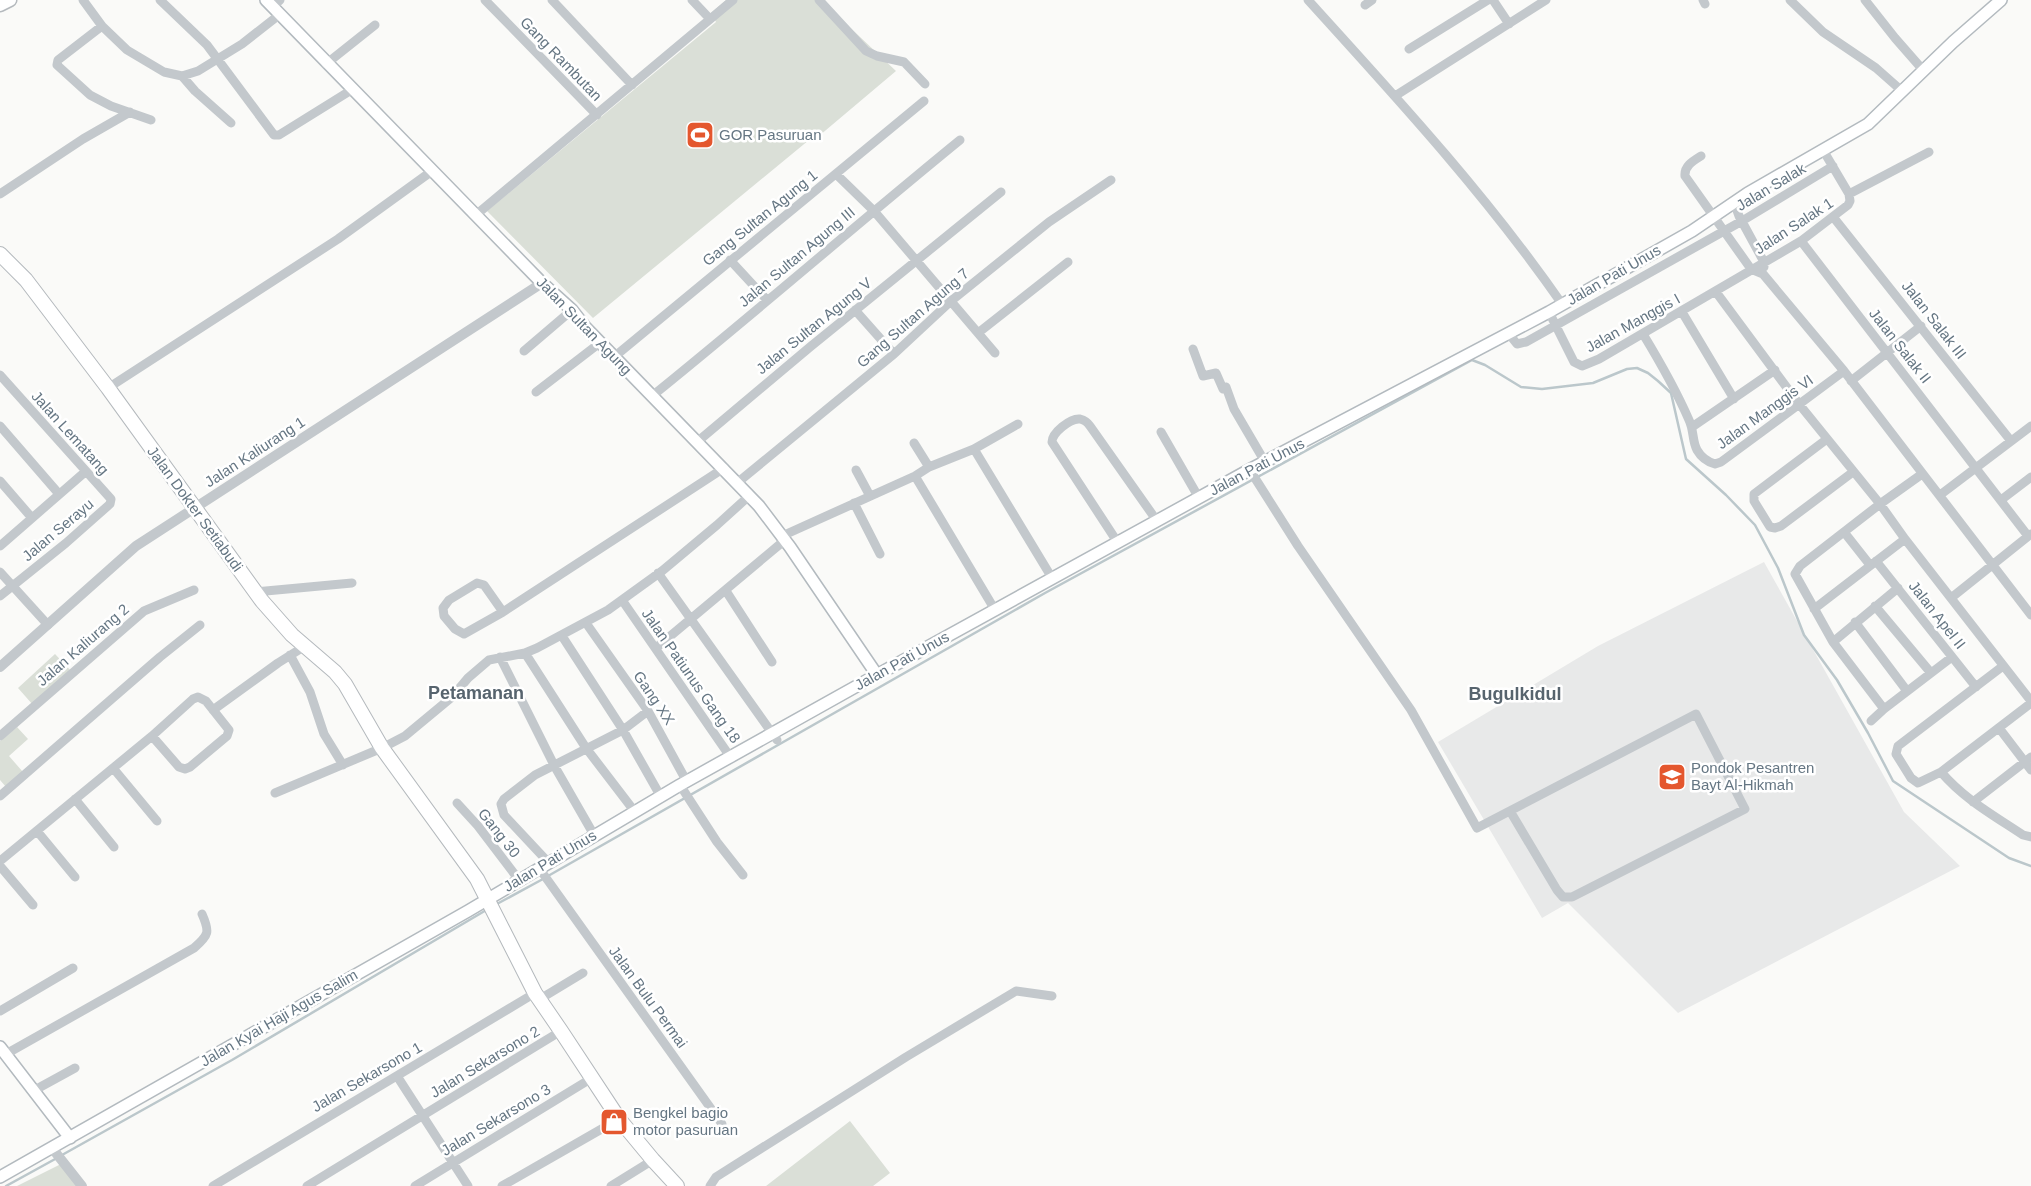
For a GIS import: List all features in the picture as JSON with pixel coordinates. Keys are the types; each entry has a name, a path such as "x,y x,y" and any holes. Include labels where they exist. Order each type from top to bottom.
{"highway":[{"name":"Jalan Dokter Setiabudi","path":"0,254 26,280 108,388 255,592 280,622 346,684 382,748 477,879 538,996 561,1031 620,1119 677,1186"}],"main road":[{"path":"0,5 10,0"},
{"name":"Jalan Pati Unus","path":"491,904 519,880 544,869 594,835 661,797 685,791 731,758 775,736 877,675 1199,498 1253,475 1264,462 1553,319 1562,304 1738,212 1828,158 1868,124 1953,42 2001,0"},
{"name":"Jalan Sultan Agung","path":"274,5 326,64 477,214 542,283 572,310 586,328 754,501 783,538 877,675"},
{"name":"Jalan Kyai Haji Agus Salim","path":"0,1177 53,1150 70,1138 491,904"},
{"path":"3,1051 70,1138"}],"street":[{"path":"83,0 102,26 126,50 151,66 164,72 182,76 198,71 242,44 274,5"},
{"path":"160,0 195,33 218,59 274,135 279,135 353,89"},
{"name":"Gang Rambutan","path":"485,0 593,111"},
{"path":"552,0 629,81"},
{"path":"692,0 708,16"},
{"path":"477,214 593,111 708,16 733,0"},
{"path":"819,0 866,51 877,56 904,62 925,84"},
{"path":"1308,0 1395,96 1530,258 1562,304"},
{"path":"1409,49 1488,0"},
{"path":"1492,0 1509,24"},
{"path":"1395,96 1546,0"},
{"path":"1790,0 1823,32 1876,68 1902,91"},
{"path":"1866,0 1895,38 1923,70"},
{"path":"326,64 375,25"},
{"path":"102,26 58,60 57,66 90,95 112,106 152,120"},
{"path":"182,76 195,91 231,123"},
{"name":"Gang Sultan Agung 1","path":"614,357 924,101"},
{"path":"0,194 83,139 130,112"},
{"name":"Jalan Sultan Agung III","path":"652,396 960,140"},
{"path":"1849,194 1929,152"},
{"path":"1701,156 1689,164 1685,176 1751,269 1763,274 1844,371 2031,615"},
{"name":"Jalan Salak 1","path":"1751,269 1801,241 1834,218 1848,205 1850,201 1849,194 1828,158"},
{"name":"Jalan Salak","path":"1553,319 1828,158"},
{"path":"108,388 338,239 432,171"},
{"path":"836,174 874,211 915,262 995,354"},
{"name":"Gang Sultan Agung 7","path":"737,483 894,354 951,302 1049,222 1111,180"},
{"name":"Jalan Sultan Agung V","path":"697,442 855,310 1002,192"},
{"path":"1738,212 1764,262 1763,274"},
{"name":"Jalan Salak III","path":"1834,218 2011,442"},
{"name":"Jalan Salak II","path":"1801,241 2030,535"},
{"path":"730,260 767,300"},
{"path":"978,333 1068,262"},
{"name":"Jalan Manggis I","path":"1553,319 1574,362 1582,366 1599,359 1682,312 1751,269"},
{"name":"Jalan Kaliurang 1","path":"0,667 136,546 542,283"},
{"path":"1716,292 1799,404 1880,504 2031,702 1941,772 1922,782 1914,782 1896,754 1896,749 2003,666"},
{"path":"524,351 572,310"},
{"path":"855,310 894,354"},
{"path":"1682,312 1734,398"},
{"path":"1851,381 1921,326"},
{"path":"1643,334 1671,381 1692,427 1775,370"},
{"path":"536,392 601,342"},
{"path":"1193,349 1203,376 1216,373 1223,388 1226,387 1234,409 1264,462"},
{"name":"Jalan Manggis VI","path":"1692,427 1697,450 1703,458 1715,464 1721,462 1844,371"},
{"name":"Jalan Lematang","path":"1,379 85,472 108,494 111,499 110,504"},
{"path":"1118,542 1052,442 1056,432 1075,420 1084,421 1090,426 1157,521"},
{"path":"656,648 726,591 783,538 915,476 929,467 974,449 1018,424"},
{"path":"0,426 59,494"},
{"path":"1940,495 2031,426"},
{"path":"1161,432 1199,498"},
{"path":"1827,439 1754,494 1754,501 1770,527 1781,526 1854,472"},
{"path":"914,443 929,467"},
{"path":"974,449 1052,578"},
{"path":"503,612 484,585 477,583 449,600 443,608 444,616 455,629 464,634 503,612 724,468"},
{"path":"856,470 870,496"},
{"path":"0,546 85,472"},
{"path":"1884,708 1833,642 1796,578 1796,570 1880,504 1922,474"},
{"path":"1253,475 1298,546 1411,710 1478,828 1510,811 1696,714 1745,809 1572,897 1563,897 1557,890 1510,811"},
{"path":"915,476 995,610"},
{"path":"2002,500 2031,477"},
{"path":"0,481 32,518"},
{"path":"275,794 382,748 405,736 452,697 489,660 565,642 589,628 625,605 661,578 717,525 754,501"},
{"path":"854,503 880,554"},
{"name":"Jalan Serayu","path":"0,596 66,543 110,504"},
{"name":"Jalan Apel II","path":"1844,532 1898,588 1976,687"},
{"path":"1951,598 2030,535"},
{"path":"1814,609 1905,539"},
{"path":"0,572 48,625"},
{"path":"661,578 775,736"},
{"path":"255,592 352,583"},
{"path":"1833,642 1898,588"},
{"name":"Jalan Kaliurang 2","path":"0,736 144,611 194,590"},
{"path":"726,591 772,662"},
{"name":"Jalan Patiunus Gang 18","path":"625,605 731,758"},
{"path":"1875,606 1930,673"},
{"path":"1855,622 1907,692"},
{"path":"0,796 200,624"},
{"name":"Gang XX","path":"589,628 663,735 685,791 717,842 743,875"},
{"path":"565,642 623,730 661,797"},
{"path":"213,710 305,646"},
{"path":"525,653 586,748 635,812"},
{"path":"290,655 310,692 324,734 343,765"},
{"path":"500,657 555,767 594,835"},
{"path":"1871,722 1884,708 1952,657"},
{"path":"0,861 152,736 176,713 198,697 202,698 213,710 227,727 228,733 190,767 185,769 179,767 152,736"},
{"path":"555,767 586,748 623,730 648,711"},
{"path":"1999,728 2028,759 2031,770"},
{"path":"1973,802 2028,759"},
{"name":"Jalan Bulu Permai","path":"555,767 535,775 504,799 501,804 504,815 544,869 552,886 722,1124"},
{"path":"113,768 157,821"},
{"path":"1941,772 1956,789 1973,802 2023,835 2031,837"},
{"path":"75,799 114,847"},
{"name":"Gang 30","path":"457,803 478,826 519,880"},
{"path":"37,831 75,877"},
{"path":"0,866 33,905"},
{"path":"3,1051 194,948 204,940 207,932 208,927 202,914"},
{"path":"0,1011 73,968"},
{"name":"Jalan Sekarsono 1","path":"213,1186 366,1093 538,996 583,973"},
{"path":"710,1186 716,1177 906,1057 1016,991 1052,996"},
{"name":"Jalan Sekarsono 2","path":"307,1186 561,1031"},
{"path":"33,1091 75,1068"},
{"path":"397,1076 468,1186"},
{"name":"Jalan Sekarsono 3","path":"415,1186 592,1078"},
{"path":"502,1186 620,1119"},
{"path":"53,1150 82,1186"},
{"path":"611,1186 653,1160"}],"shaded area":[{"name":"GOR Pasuruan","path":"726,0 821,0 896,71 813,141 811,138 593,318 487,211 716,22 711,13"},
{"name":"Pondok Pesantren Bayt Al-Hikmah","path":"1764,562 1904,812 1960,866 1678,1013 1568,903 1542,918 1438,742 1598,646"},
{"path":"55,654 71,671 33,705 18,688"},
{"path":"17,727 28,739 9,756 23,772 6,787 0,780 0,741"},
{"path":"850,1121 890,1173 873,1186 766,1186"},
{"path":"63,1163 80,1186 17,1186"}],"waterway":[{"path":"548,876 1045,593 1472,360 1485,365 1521,387 1542,389 1593,383 1627,369 1637,368 1648,373 1658,381 1671,393 1686,459 1726,495 1755,525 1778,568 1804,635 1837,680 1893,781 2009,858 2031,866"},
{"path":"495,905 543,879"},
{"path":"62,1155 232,1060 488,909"},
{"path":"6,1186 57,1158"}],"place":[{"name":"GOR Pasuruan","path":"700,135"},
{"name":"Pondok Pesantren Bayt Al-Hikmah","path":"1672,777"},
{"name":"Bengkel bagio motor pasuruan","path":"614,1122"}],"district":[{"name":"Petamanan","path":"476,693"},
{"name":"Bugulkidul","path":"1515,694"}]}
